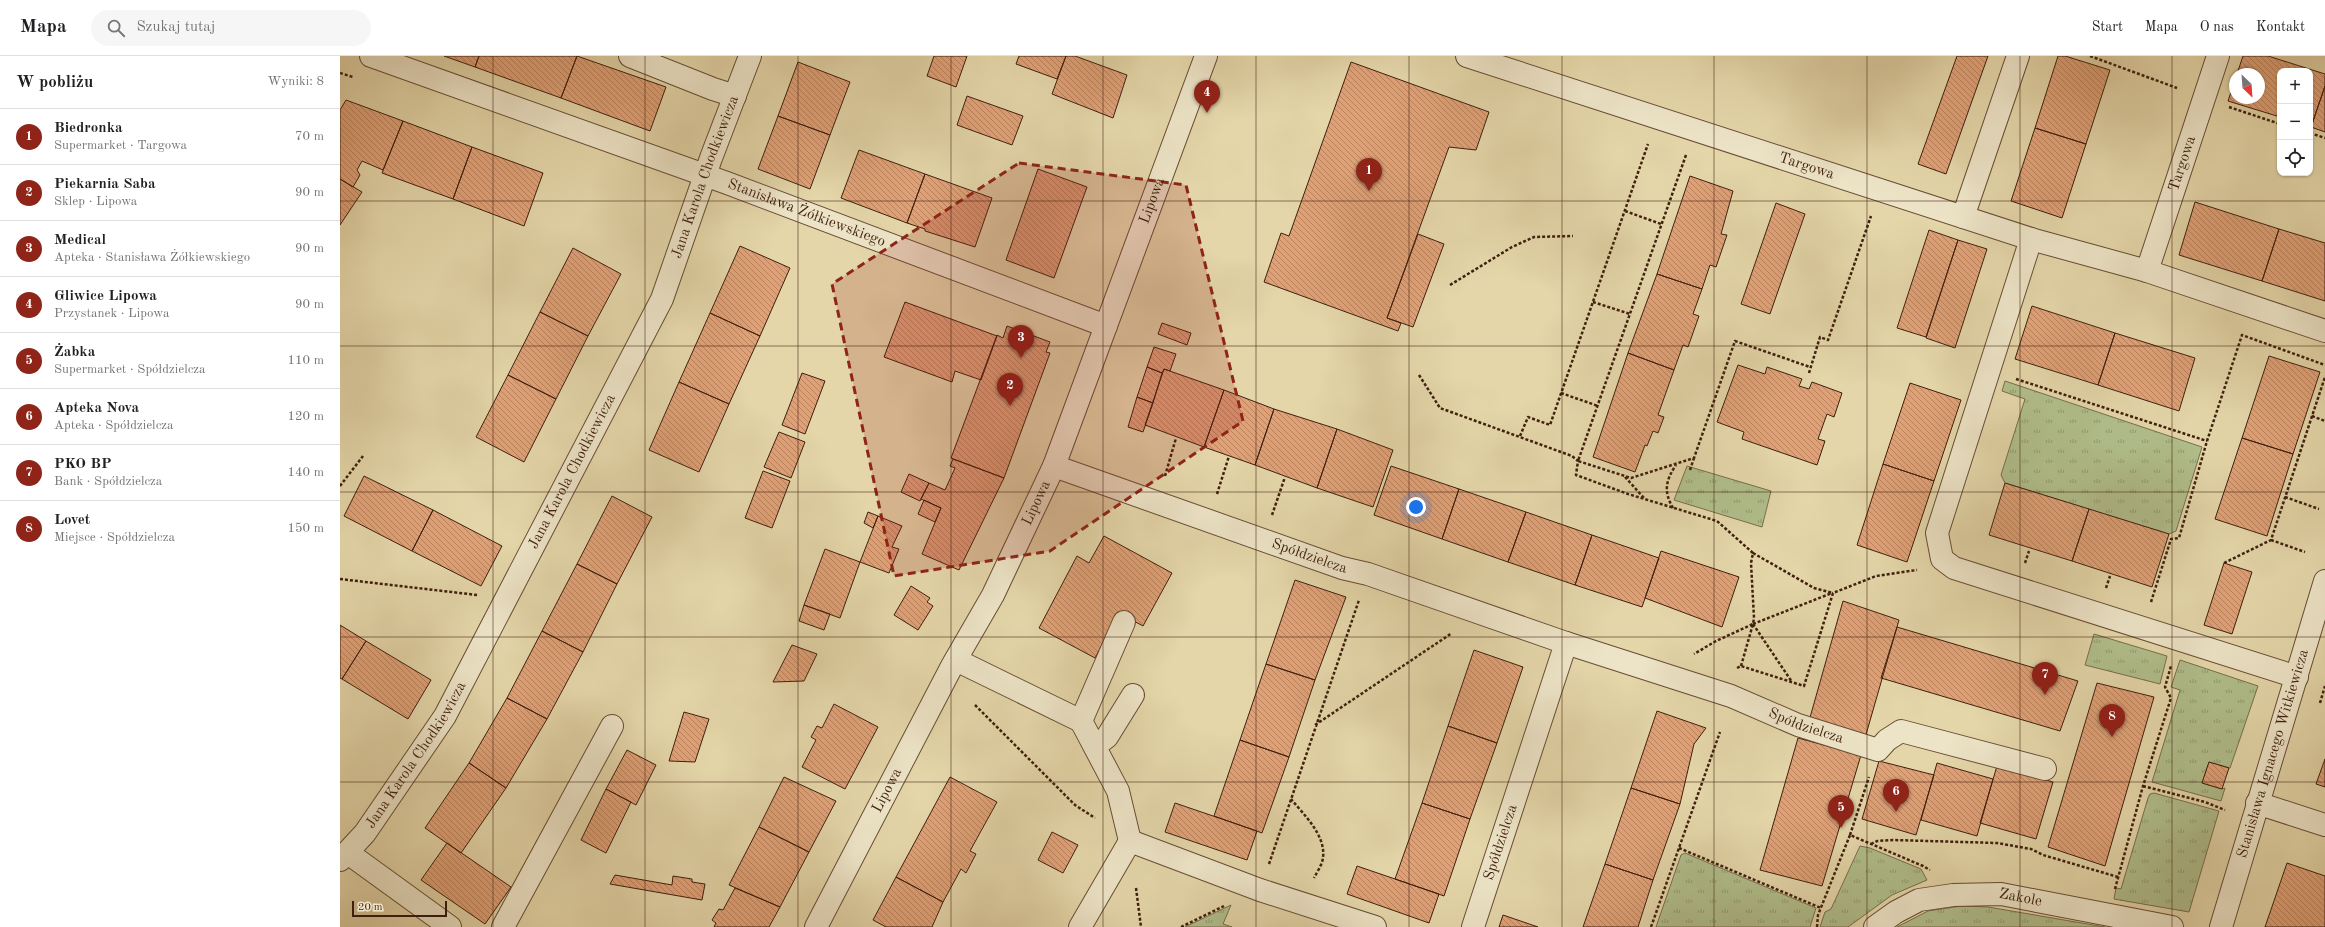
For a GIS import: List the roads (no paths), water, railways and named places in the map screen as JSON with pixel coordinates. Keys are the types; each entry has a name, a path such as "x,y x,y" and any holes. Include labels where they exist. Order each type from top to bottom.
{"street":[{"name":"Stanisława Żółkiewskiego","path":"371,56 704,177 748,191 1106,326"},
{"path":"630,56 652,60 713,89 735,96"},
{"name":"Jana Karola Chodkiewicza","path":"344,856 365,833 445,716 662,299 704,177 750,56"},
{"name":"Lipowa","path":"816,927 956,660 993,595 1054,466 1206,56"},
{"name":"Targowa","path":"1467,56 2031,239 2147,271 2325,331"},
{"path":"1963,217 2018,56"},
{"name":"Targowa","path":"2147,271 2218,56"},
{"path":"2031,239 1937,533 1942,559 1962,571 2297,677"},
{"name":"Spółdzielcza","path":"1054,466 1342,568 1368,574 1566,643 1731,696 1798,724 1878,750 1886,740 1901,731 2045,769"},
{"name":"Stanisława Ignacego Witkiewicza","path":"2222,927 2257,803 2297,677 2325,581"},
{"path":"1081,721 1124,622"},
{"name":"Spółdzielcza","path":"1473,927 1566,643"},
{"path":"956,660 1081,721 1118,791 1130,840 1080,927"},
{"path":"1095,746 1107,737 1133,695"},
{"path":"503,927 612,726"},
{"path":"2257,803 2325,825"},
{"path":"1130,840 1260,890 1375,927"},
{"path":"344,856 450,927"},
{"name":"Zakole","path":"1875,927 1896,912 1920,900 1953,895 2001,894 2172,927"}],"place":[{"name":"Gliwice Lipowa","path":"1207,113"},
{"name":"Biedronka","path":"1369,191"},
{"name":"Medical","path":"1021,358"},
{"name":"Piekarnia Saba","path":"1010,406"},
{"name":"PKO BP","path":"2045,695"},
{"name":"Lovet","path":"2112,737"},
{"name":"Apteka Nova","path":"1896,812"},
{"name":"Żabka","path":"1841,828"}]}
